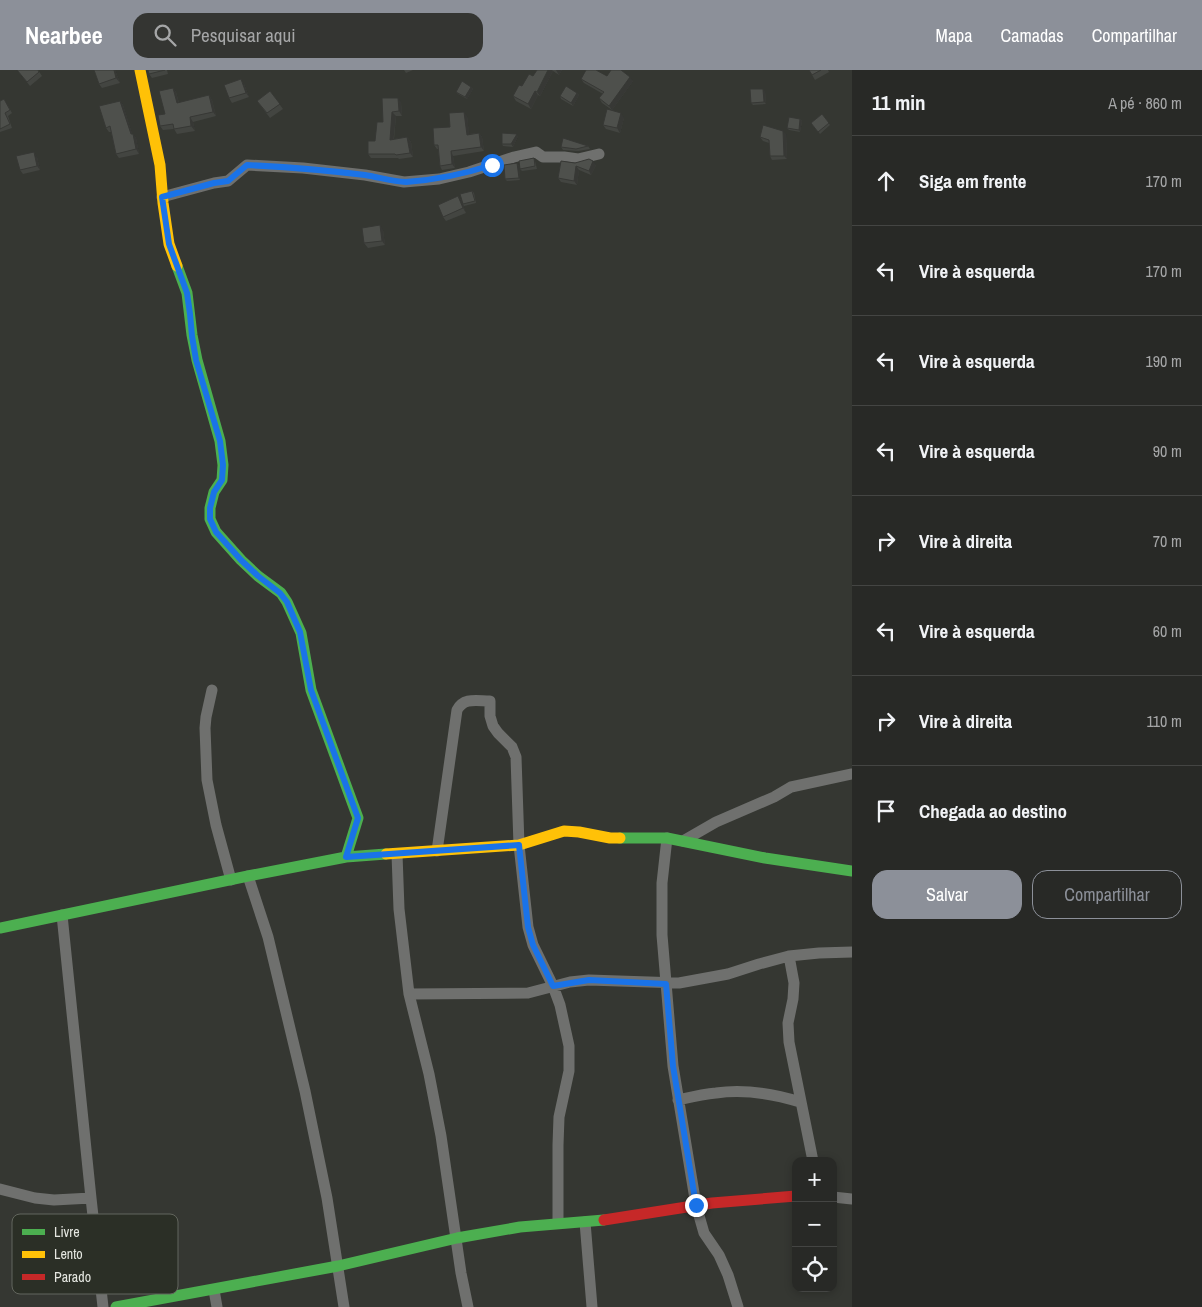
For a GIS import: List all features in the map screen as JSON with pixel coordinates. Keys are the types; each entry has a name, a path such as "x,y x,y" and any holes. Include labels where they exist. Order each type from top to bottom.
{"street":[{"path":"140,70 160,165 162,197 169,244 187,293 196,360 220,441 223,465 222,480 214,492 210,508 210,519 216,532 241,560 280,593 287,602 300,632 311,690 358,818 346,857"},
{"path":"162,197 228,181 247,165 303,168 365,175 404,182 469,172 514,157 536,152 543,157 578,159 599,154"},
{"path":"212,690 205,728 207,780 216,825 232,880"},
{"path":"437,851 457,710 462,703 467,701 490,701 490,716 493,726 498,734 512,747 516,757 519,845 528,927 533,945 553,986 564,1020 569,1046 569,1071 559,1117 558,1223"},
{"path":"683,841 716,822 774,797 791,787 852,774"},
{"path":"0,928 346,857 519,845 564,832 579,832 610,838 667,838 765,858 852,871"},
{"path":"667,838 662,883 662,935 673,1066 678,1100 700,1221 704,1233 719,1255 728,1275 738,1307"},
{"path":"397,854 399,909 409,994 429,1074 441,1136 461,1273 468,1307"},
{"path":"248,876 268,937 305,1091 327,1198 344,1307"},
{"path":"62,916 93,1214"},
{"path":"409,994 528,993 553,986 589,980 679,983 728,974 789,956 852,952"},
{"path":"789,956 794,983 788,1023 789,1042 812,1157"},
{"path":"678,1100 732,1092 772,1095 800,1102"},
{"path":"0,1188 35,1198 54,1200 91,1198"},
{"path":"116,1307 338,1266 457,1238 520,1227 621,1218 696,1205 753,1198 792,1196"},
{"path":"837,1197 852,1199"},
{"path":"585,1222 592,1307"},
{"path":"214,1290 217,1307"},
{"path":"102,1294 103,1307"}],"building":[{"path":"17,70 38,70 39,72 27,82"},
{"path":"94,70 114,70 116,78 99,84"},
{"path":"148,70 165,70 149,74"},
{"path":"537,70 548,70 537,92 535,91 528,104 513,96 519,85 522,86 529,74 533,76"},
{"path":"586,70 596,70 607,76 611,70 621,70 630,77 609,106 599,98 604,92 581,79"},
{"path":"809,70 821,70 812,75"},
{"path":"241,79 246,93 229,98 224,85"},
{"path":"462,81 471,87 465,97 456,92"},
{"path":"566,86 577,93 571,103 560,96"},
{"path":"173,88 177,103 209,95 213,112 190,117 191,126 174,129 173,124 160,126 158,115 165,114 159,91"},
{"path":"750,89 763,89 764,102 751,103"},
{"path":"270,91 280,104 267,113 257,101"},
{"path":"382,98 398,98 399,111 392,112 390,140 407,137 410,153 396,155 368,154 368,141 375,141 377,122 383,122"},
{"path":"4,99 10,110 5,113 10,124 0,129 0,101"},
{"path":"120,101 131,134 133,134 136,149 116,154 110,126 106,128 99,106"},
{"path":"607,109 621,113 617,128 603,125"},
{"path":"464,112 467,135 479,133 481,147 451,151 452,164 440,166 438,145 434,145 433,128 450,127 449,113"},
{"path":"822,114 829,123 818,132 811,123"},
{"path":"789,117 800,119 799,130 787,128"},
{"path":"763,125 783,131 784,156 770,156 769,140 760,137"},
{"path":"502,133 517,134 511,144 502,144"},
{"path":"563,138 588,146 576,149 561,147"},
{"path":"34,152 37,166 20,170 16,156"},
{"path":"534,158 535,166 520,169 519,161"},
{"path":"589,159 593,161 589,171 576,166 574,181 558,178 561,161 575,163"},
{"path":"517,163 519,178 505,179 504,165"},
{"path":"472,191 475,201 463,204 460,194"},
{"path":"458,196 463,208 443,217 438,205"},
{"path":"380,225 382,241 364,243 362,228"}],"traffic: fast":[{"path":"177,266 187,293 197,360 220,441 223,465 222,480 214,492 210,508 210,519 216,532 241,560 258,576 281,593 301,633 311,690 358,818 346,857"},
{"path":"620,838 667,838 765,858 852,871"},
{"path":"0,928 346,857 386,854"},
{"path":"116,1307 338,1266 457,1238 520,1227 604,1220"}],"traffic: slow":[{"path":"140,70 160,165 169,244 177,266"},
{"path":"386,854 519,845 564,831 620,838"}],"traffic: jam":[{"path":"604,1220 712,1203 792,1196"}],"route":[{"path":"492,165 439,178 404,182 365,175 303,168 247,165 228,181 162,197 169,244 187,293 196,360 220,441 223,465 222,480 214,492 210,508 210,519 216,532 241,560 280,593 287,602 300,632 311,690 358,818 346,857 519,845 528,927 533,945 553,986 589,980 666,984 673,1066 696,1205"}]}
